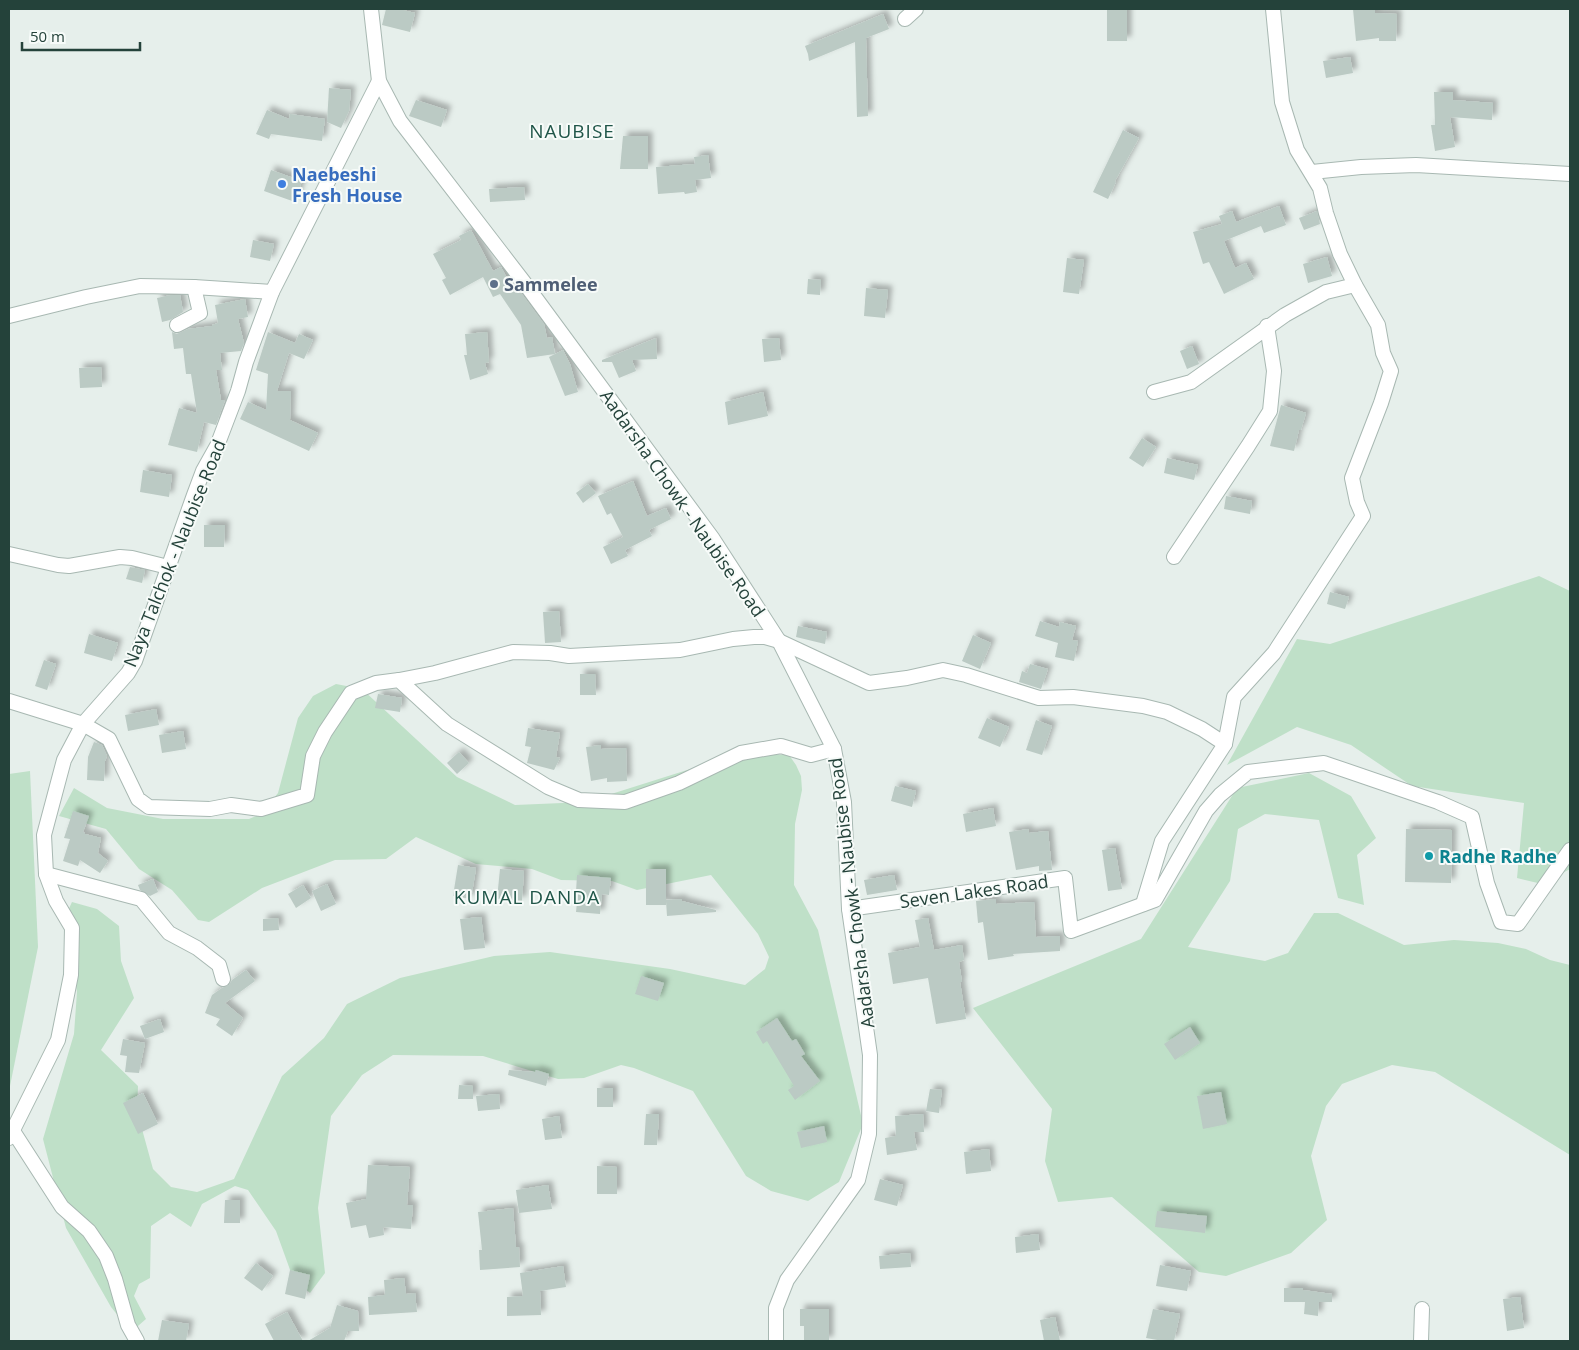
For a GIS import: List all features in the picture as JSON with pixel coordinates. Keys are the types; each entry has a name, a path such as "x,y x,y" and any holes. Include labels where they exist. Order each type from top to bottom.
{"street":[{"path":"371,9 379,81"},
{"path":"905,18 916,9"},
{"path":"1143,904 1162,841 1225,744 1234,697 1274,653 1363,516 1357,502 1352,478 1381,403 1391,371 1383,353 1378,324 1355,285 1340,254 1326,214 1320,188 1297,150 1282,102 1272,9"},
{"name":"Naya Talchok - Naubise Road","path":"11,1134 58,1040 71,975 72,928 56,901 46,874 44,835 64,760 83,724 128,673 135,660 204,471 217,446 238,391 246,362 272,292 379,81"},
{"name":"Aadarsha Chowk - Naubise Road","path":"379,81 400,121 528,288 707,531 779,641 834,748 844,802 849,909 870,1055 869,1134 858,1180 787,1280 776,1308 776,1341"},
{"path":"1312,172 1361,167 1416,165 1570,174"},
{"path":"1154,392 1190,382 1267,326 1326,292 1355,285"},
{"path":"9,316 140,286 272,292"},
{"path":"177,325 200,312 194,287"},
{"path":"1174,556 1270,411 1274,371 1267,326"},
{"path":"9,554 58,566 132,558 168,567"},
{"path":"9,701 83,724 109,739 138,799 149,807 210,809 231,804 261,809 307,795 313,756 325,732 351,693 376,683 445,671 512,652 550,653 568,656 680,650 733,639 754,637 765,637 779,641 869,683 907,678 943,670 980,679 1039,698 1073,696 1167,712 1202,729 1225,744"},
{"path":"399,680 447,724 548,787 579,800 625,802 679,783 741,753 781,746 811,755 834,748"},
{"name":"Seven Lakes Road","path":"849,909 1065,878 1071,931 1155,900 1206,811 1220,795 1248,772 1324,763 1438,802 1472,816 1487,883 1500,922 1518,924 1570,850"},
{"path":"46,874 141,899 169,933 197,948 219,966 223,980"},
{"path":"11,1134 62,1207 89,1231 106,1256 115,1279 128,1325 137,1341"},
{"path":"1421,1341 1422,1309"}],"green space":[{"path":"1539,576 1570,591 1570,869 1542,884 1517,878 1524,803 1412,786 1351,745 1297,727 1227,765 1297,639 1330,644"},
{"path":"336,684 362,689 457,777 515,805 586,802 741,753 789,755 801,776 802,790 795,824 794,885 818,930 863,1124 839,1182 808,1201 771,1191 746,1176 693,1091 634,1068 621,1065 584,1078 558,1079 483,1056 393,1055 362,1075 331,1116 318,1208 325,1273 310,1293 293,1278 276,1231 248,1190 235,1186 202,1204 191,1227 170,1213 151,1226 150,1278 139,1284 134,1296 146,1319 131,1332 111,1307 66,1228 43,1139 74,1034 77,992 66,915 72,902 97,909 119,926 121,961 134,998 101,1050 138,1086 137,1111 153,1169 171,1187 197,1192 234,1179 282,1076 324,1038 347,1004 400,978 494,956 550,952 670,969 745,985 765,969 769,957 758,934 711,875 637,890 612,881 561,880 532,869 476,864 416,837 386,859 335,860 262,888 209,922 198,920 172,890 139,869 106,829 59,816 74,788 107,808 163,819 249,819 261,814 278,793 298,718 313,696"},
{"path":"30,771 38,947 9,1091 9,774"},
{"path":"1309,773 1351,796 1376,838 1357,855 1364,905 1338,898 1319,820 1265,814 1238,829 1230,881 1188,947 1265,961 1288,953 1314,913 1338,913 1404,945 1454,940 1498,943 1526,949 1550,960 1570,965 1570,1155 1435,1072 1392,1065 1342,1084 1326,1106 1311,1156 1327,1220 1291,1253 1226,1276 1199,1272 1112,1197 1058,1202 1045,1161 1052,1109 973,1008 1141,939 1237,788"}],"building":[{"path":"386,9 399,9 415,13 410,32 382,25"},
{"path":"1107,9 1127,9 1127,41 1107,41"},
{"path":"1353,9 1375,9 1375,13 1397,14 1396,41 1379,41 1379,38 1356,41"},
{"path":"883,14 889,29 866,38 868,116 857,117 855,42 809,61 805,46"},
{"path":"1350,57 1353,73 1326,78 1323,61"},
{"path":"329,88 351,90 349,111 341,128 327,122"},
{"path":"1434,92 1453,92 1453,100 1493,103 1492,120 1450,117 1455,147 1435,151 1431,125 1435,125"},
{"path":"416,100 447,110 441,127 409,116"},
{"path":"267,110 289,119 290,114 325,119 322,141 271,134 269,139 256,134"},
{"path":"1123,130 1139,138 1115,181 1108,199 1093,192"},
{"path":"623,136 648,136 648,169 620,169"},
{"path":"708,155 711,178 695,180 697,192 658,194 656,167 695,164 694,157"},
{"path":"271,170 302,181 295,202 264,191"},
{"path":"524,187 525,200 490,202 489,189"},
{"path":"1279,206 1286,225 1264,233 1261,226 1224,241 1235,268 1246,263 1254,279 1224,294 1209,262 1203,264 1193,232 1222,224 1219,216 1232,211 1236,222"},
{"path":"1317,211 1320,224 1304,230 1299,218"},
{"path":"471,230 493,271 501,267 515,293 519,290 544,324 547,338 552,337 555,354 527,358 521,325 500,294 493,297 483,277 450,295 442,280 446,278 433,254 461,240 459,236"},
{"path":"253,240 274,244 270,261 250,257"},
{"path":"1327,257 1332,276 1308,283 1303,264"},
{"path":"1067,258 1084,260 1079,294 1063,292"},
{"path":"808,279 821,280 820,295 807,294"},
{"path":"866,288 888,290 885,318 864,316"},
{"path":"180,295 183,312 170,320 162,322 157,298"},
{"path":"245,299 248,317 238,319 244,343 241,351 220,353 222,370 216,370 221,400 225,400 216,425 204,422 197,452 168,445 179,408 197,413 191,374 186,374 183,348 174,349 172,332 177,334 188,329 212,326 218,323 215,305"},
{"path":"268,332 295,343 299,334 313,340 304,359 289,353 277,391 291,391 290,420 318,433 309,451 240,419 248,402 266,410 268,374 256,370"},
{"path":"487,332 489,362 485,363 488,374 470,380 464,355 467,355 465,334"},
{"path":"656,338 657,359 632,360 636,371 619,378 612,362 602,362 602,360"},
{"path":"779,338 781,360 764,362 762,339"},
{"path":"1192,346 1199,364 1187,369 1180,351"},
{"path":"563,350 570,364 578,392 565,396 549,357"},
{"path":"101,367 102,387 80,388 79,368"},
{"path":"763,392 768,416 728,425 725,402"},
{"path":"1281,405 1306,413 1301,430 1299,430 1294,451 1270,446"},
{"path":"1142,438 1156,447 1143,467 1129,458"},
{"path":"1167,458 1198,465 1194,480 1164,473"},
{"path":"143,470 172,475 169,497 140,492"},
{"path":"633,481 647,516 666,508 671,519 649,530 652,536 625,550 628,556 611,564 603,547 623,537 611,513 607,515 598,496"},
{"path":"588,484 596,493 583,503 576,493"},
{"path":"1226,496 1252,501 1250,514 1224,509"},
{"path":"204,525 225,525 224,547 204,547"},
{"path":"130,567 145,570 142,583 126,579"},
{"path":"1330,592 1349,597 1345,609 1327,604"},
{"path":"559,611 561,642 545,643 543,612"},
{"path":"1040,621 1059,627 1060,622 1076,626 1072,640 1078,641 1074,661 1055,657 1058,643 1035,636"},
{"path":"798,626 827,632 825,644 796,637"},
{"path":"89,634 118,643 112,661 84,653"},
{"path":"973,635 991,643 980,669 962,661"},
{"path":"44,660 56,664 47,690 35,686"},
{"path":"1030,664 1048,669 1041,689 1019,682 1022,671 1027,673"},
{"path":"580,674 595,674 596,695 580,695"},
{"path":"378,694 402,698 400,712 375,708"},
{"path":"156,709 159,725 128,731 125,715"},
{"path":"987,718 1009,727 1000,747 978,738"},
{"path":"1036,720 1052,726 1042,755 1026,750"},
{"path":"528,728 560,733 556,757 560,758 554,770 527,763 531,747 525,746"},
{"path":"183,731 186,749 162,753 159,735"},
{"path":"94,742 102,745 107,756 104,781 87,780 88,757"},
{"path":"601,745 601,749 626,748 627,781 607,782 607,778 591,781 586,747"},
{"path":"459,752 469,763 457,774 447,763"},
{"path":"895,786 916,791 912,807 891,801"},
{"path":"993,808 996,826 966,832 963,814"},
{"path":"73,811 89,816 83,832 85,834 101,838 98,853 108,861 100,873 80,860 78,866 63,861 70,839 64,838"},
{"path":"1028,829 1029,833 1048,831 1052,870 1039,871 1039,866 1016,870 1009,832"},
{"name":"Radhe Radhe","path":"1406,829 1452,830 1451,883 1405,882"},
{"path":"1115,848 1122,889 1108,891 1102,850"},
{"path":"458,865 476,868 471,899 453,896"},
{"path":"500,869 524,871 522,901 497,899"},
{"path":"646,869 666,869 666,900 682,899 682,901 716,910 716,912 667,916 666,901 666,905 646,905"},
{"path":"577,875 611,878 609,895 602,894 600,914 576,912"},
{"path":"894,875 897,890 867,895 864,880"},
{"path":"153,879 158,892 150,896 140,890 138,885"},
{"path":"327,884 336,904 321,911 312,891"},
{"path":"303,885 311,898 296,908 288,894"},
{"path":"996,899 996,904 1034,902 1036,937 1060,936 1060,951 1013,954 1014,956 988,960 983,922 978,923 976,901"},
{"path":"481,917 485,948 464,950 460,919"},
{"path":"278,918 279,930 263,931 263,919"},
{"path":"928,918 934,950 962,945 964,960 959,962 962,982 960,982 966,1019 936,1024 928,978 893,984 888,953 920,947 915,920"},
{"path":"246,970 255,981 225,1003 243,1018 232,1036 216,1025 220,1019 205,1013 212,995 229,985 232,980"},
{"path":"641,976 664,983 658,1001 635,994"},
{"path":"777,1018 792,1041 796,1039 805,1054 801,1056 820,1081 795,1100 788,1090 794,1086 767,1041 763,1044 756,1032"},
{"path":"160,1019 164,1032 145,1039 140,1026"},
{"path":"1190,1027 1200,1043 1175,1060 1164,1044"},
{"path":"123,1039 145,1043 139,1073 125,1072 127,1056 120,1055"},
{"path":"509,1070 535,1072 536,1070 549,1074 546,1086 508,1075"},
{"path":"459,1085 473,1086 473,1099 458,1099"},
{"path":"597,1088 613,1088 613,1107 597,1107"},
{"path":"930,1089 942,1090 939,1113 926,1111"},
{"path":"1221,1092 1227,1124 1203,1129 1197,1096"},
{"path":"143,1093 158,1124 138,1134 123,1103"},
{"path":"499,1094 500,1109 478,1111 476,1096"},
{"path":"646,1114 659,1114 657,1145 644,1145"},
{"path":"923,1114 924,1132 914,1132 917,1150 887,1155 885,1138 896,1136 895,1116"},
{"path":"559,1116 562,1138 545,1140 542,1119"},
{"path":"824,1126 827,1142 801,1148 797,1132"},
{"path":"989,1149 991,1171 966,1174 964,1152"},
{"path":"368,1165 410,1167 407,1205 413,1205 411,1229 383,1227 384,1235 369,1238 366,1225 351,1228 346,1203 366,1199"},
{"path":"597,1166 617,1167 617,1194 597,1194"},
{"path":"880,1179 903,1185 897,1206 874,1200"},
{"path":"548,1185 552,1209 519,1213 516,1190"},
{"path":"225,1200 240,1200 240,1223 224,1223"},
{"path":"513,1208 516,1247 519,1247 520,1267 480,1270 479,1250 482,1250 478,1212"},
{"path":"1157,1211 1207,1216 1205,1233 1155,1227"},
{"path":"1038,1234 1040,1250 1016,1253 1015,1237"},
{"path":"910,1253 911,1267 880,1269 879,1256"},
{"path":"256,1263 273,1276 262,1291 244,1278"},
{"path":"1160,1265 1191,1271 1187,1291 1156,1286"},
{"path":"563,1266 566,1287 540,1291 541,1315 507,1316 507,1297 523,1296 520,1273"},
{"path":"290,1270 310,1275 305,1299 285,1294"},
{"path":"404,1278 406,1294 415,1293 417,1312 369,1315 368,1297 385,1295 384,1280"},
{"path":"1284,1288 1303,1288 1303,1290 1332,1294 1332,1302 1319,1302 1318,1316 1304,1314 1305,1302 1284,1302"},
{"path":"1520,1297 1524,1328 1507,1331 1503,1299"},
{"path":"337,1305 358,1311 359,1331 348,1331 344,1341 308,1341 330,1328"},
{"path":"800,1309 829,1309 829,1341 804,1341 804,1326 800,1326"},
{"path":"1153,1309 1180,1314 1174,1341 1146,1338"},
{"path":"287,1312 303,1341 274,1341 265,1324"},
{"path":"1055,1317 1060,1341 1044,1341 1040,1320"},
{"path":"162,1320 189,1324 186,1341 158,1341"}],"place":[{"name":"Naebeshi Fresh House","path":"282,184"},
{"name":"Sammelee","path":"494,284"},
{"name":"Radhe Radhe","path":"1429,856"}],"district":[{"name":"NAUBISE","path":"572,131"},
{"name":"KUMAL DANDA","path":"527,897"}]}
